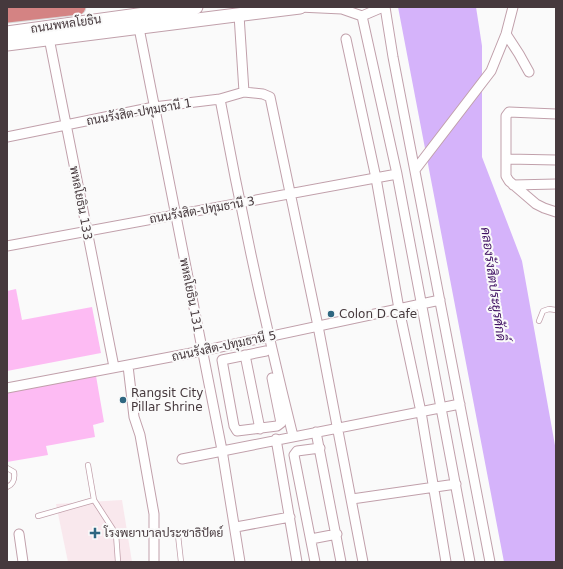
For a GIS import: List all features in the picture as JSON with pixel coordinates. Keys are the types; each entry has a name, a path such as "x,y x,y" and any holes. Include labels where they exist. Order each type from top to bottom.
{"highway":[{"name":"ถนนพหลโยธิน","path":"7,15 78,7"}],"main road":[{"name":"ถนนพหลโยธิน","path":"7,32 196,7"},
{"path":"7,44 300,7"}],"street":[{"path":"300,7 342,9 362,16 384,7 490,562"},
{"path":"416,170 491,71 506,34 513,7"},
{"path":"239,15 244,92"},
{"path":"362,16 397,174 423,304 470,562"},
{"name":"พหลโยธิน 131","path":"138,28 222,450 236,527 240,562"},
{"path":"506,34 529,72"},
{"name":"พหลโยธิน 133","path":"49,38 114,367"},
{"path":"346,39 376,178 399,309 421,412 435,488 446,562"},
{"name":"ถนนรังสิต-ปทุมธานี 1","path":"7,137 154,107 220,99 244,92 263,94 270,97 291,194"},
{"path":"220,99 265,338 293,436"},
{"path":"556,114 509,112 506,116 506,176 513,185 540,206 556,212"},
{"path":"506,159 556,160"},
{"name":"ถนนรังสิต-ปทุมธานี 3","path":"7,246 397,174"},
{"path":"513,185 556,184"},
{"path":"291,194 352,499 363,562"},
{"name":"ถนนรังสิต-ปทุมธานี 5","path":"7,388 202,351 440,300"},
{"path":"265,338 266,351 282,419 281,423 277,426 260,429 242,431 237,430 234,426 222,360 266,351"},
{"path":"245,355 260,429"},
{"path":"128,366 134,416 140,435 154,514 154,562"},
{"path":"182,459 276,439 460,404"},
{"path":"316,432 337,534 341,562"},
{"path":"276,439 297,562"},
{"path":"315,562 294,455 297,451 320,448"},
{"path":"352,499 456,484"},
{"path":"236,527 290,517"},
{"path":"19,534 23,562"},
{"path":"311,539 337,534"}],"lane":[{"path":"538,321 543,311 549,309 556,310"},
{"path":"88,465 94,500 116,534 118,562"},
{"path":"7,468 14,472 15,479 12,485 7,487"},
{"path":"38,516 94,500"},
{"path":"154,535 172,532 178,535 181,562"}],"shaded area":[{"name":"โรงพยาบาลประชาธิปัตย์","path":"122,500 132,562 68,562 56,504"}],"water":[{"name":"คลองรังสิตประยูรศักดิ์","path":"398,7 476,7 482,46 482,157 522,261 556,451 556,562 504,562"}],"building":[{"path":"16,289 22,320 92,307 101,353 7,371 7,291"},
{"path":"96,376 104,422 93,425 95,437 46,446 48,455 7,462 7,392"}],"place":[{"name":"Colon D Cafe","path":"331,314"},
{"name":"Rangsit City Pillar Shrine","path":"123,400"},
{"name":"โรงพยาบาลประชาธิปัตย์","path":"95,533"}]}
